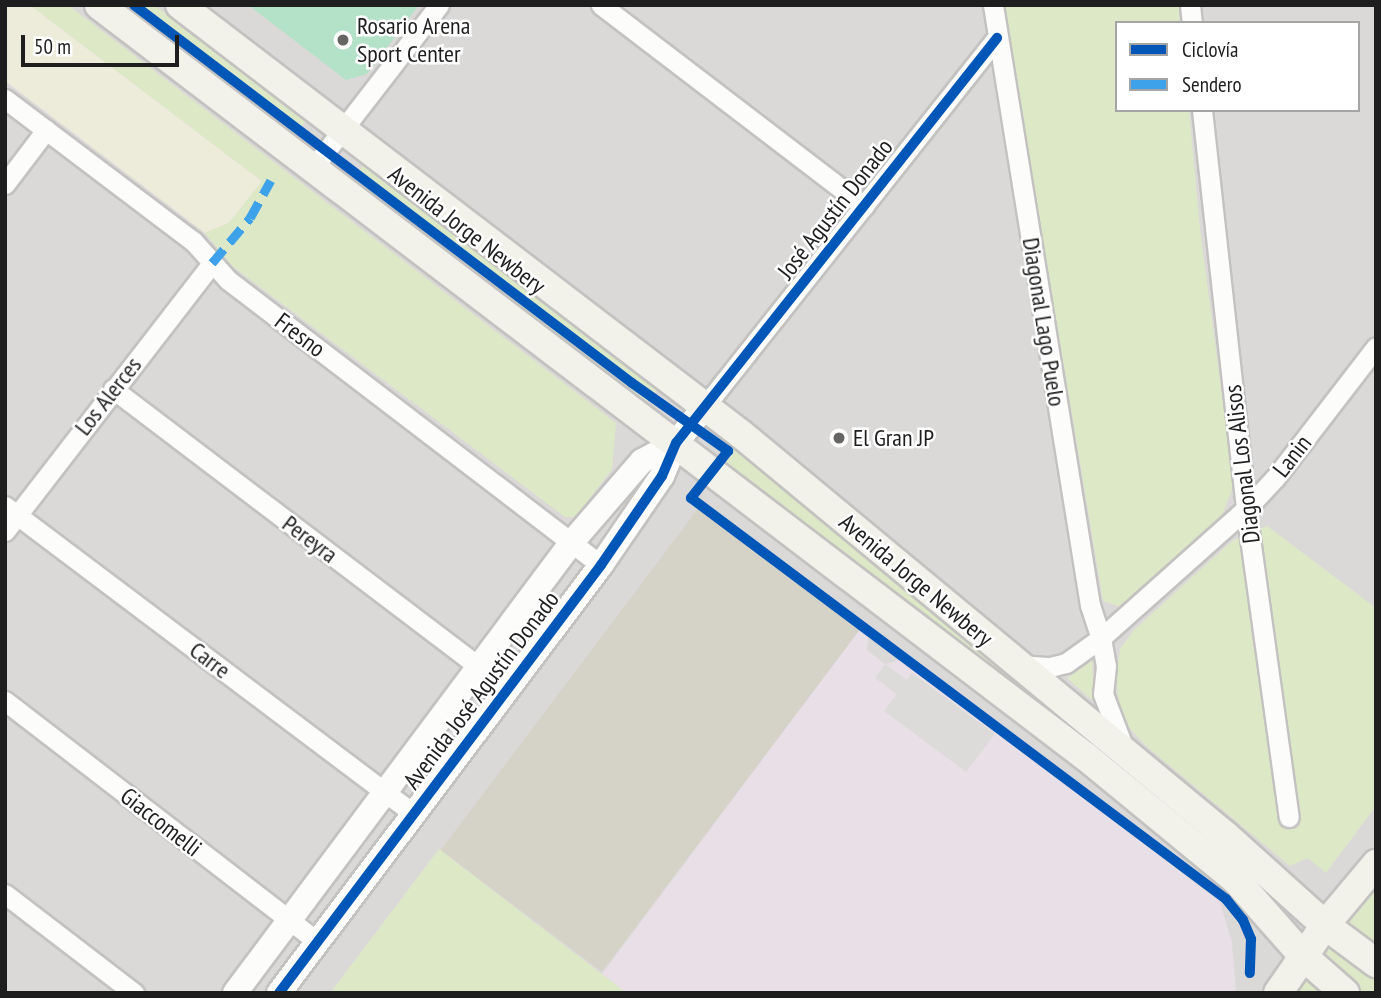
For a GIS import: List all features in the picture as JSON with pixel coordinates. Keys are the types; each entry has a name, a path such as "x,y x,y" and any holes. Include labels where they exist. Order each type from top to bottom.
{"main road":[{"name":"Avenida Jorge Newbery","path":"99,5 676,443 1138,799 1236,880 1303,956 1345,993"},
{"name":"Avenida Jorge Newbery","path":"180,5 705,406 1226,836 1325,925 1376,963"},
{"path":"1278,993 1325,925 1376,864"}],"street":[{"path":"313,168 439,5"},
{"path":"601,5 864,206"},
{"name":"Diagonal Lago Puelo","path":"993,5 1090,605 1101,638 1106,666 1103,694 1111,722 1127,755"},
{"name":"José Agustín Donado","path":"705,406 997,38"},
{"name":"Fresno","path":"5,99 193,241 228,280 601,565"},
{"name":"Diagonal Los Alisos","path":"1202,112 1246,509 1289,817"},
{"path":"5,184 46,130"},
{"name":"Los Alerces","path":"9,518 212,262"},
{"name":"Lanin","path":"1101,638 1246,509 1275,478 1376,347"},
{"name":"Pereyra","path":"113,388 508,689"},
{"name":"Avenida José Agustín Donado","path":"279,993 601,565 639,506 662,477 676,443 705,406"},
{"name":"Avenida José Agustín Donado","path":"235,993 572,542 642,461 676,443"},
{"name":"Carre","path":"9,518 414,814"},
{"path":"1018,665 1050,667 1066,663 1101,638"},
{"name":"Giaccomelli","path":"5,701 318,942"},
{"path":"5,894 134,993"}],"shaded area":[{"path":"5,5 1376,5 1376,993 5,993"},
{"path":"5,5 30,5 262,181 229,223 205,233 5,81"},
{"path":"700,506 861,628 602,972 441,850"},
{"path":"861,628 869,634 867,650 885,664 903,659 1220,902 1232,943 1236,993 626,993 602,974"},
{"path":"885,664 907,680 912,673 995,734 966,772 884,711 897,694 875,678"}],"green space":[{"path":"30,5 68,5 616,423 612,469 576,517 565,517 232,266 205,233 229,223 262,181"},
{"path":"120,5 154,5 306,121 293,136"},
{"name":"Rosario Arena Sport Center","path":"248,5 419,5 367,74 346,80"},
{"path":"1004,5 1178,5 1180,21 1115,21 1115,112 1189,112 1200,229 1234,486 1220,519 1121,607 1103,601"},
{"path":"364,164 659,387 648,402 353,179"},
{"path":"728,444 1272,891 1265,900 919,617 720,460 720,448"},
{"path":"1267,526 1376,608 1376,806 1326,873 1308,858 1290,866 1145,745 1127,725 1119,706 1116,676 1120,649 1133,631 1232,541"},
{"path":"1092,661 1094,699 1067,678"},
{"path":"439,849 602,974 626,993 330,993"},
{"path":"1376,864 1376,993 1278,993"}],"marked path":[{"path":"212,263 250,218 271,180"}],"cycle path":[{"path":"134,5 632,383 728,451 691,498 1226,899 1243,920 1251,939 1250,973"},
{"path":"279,993 601,565 662,476 676,443 997,38"}],"place":[{"name":"Rosario Arena Sport Center","path":"343,40"},
{"name":"El Gran JP","path":"839,438"}]}
